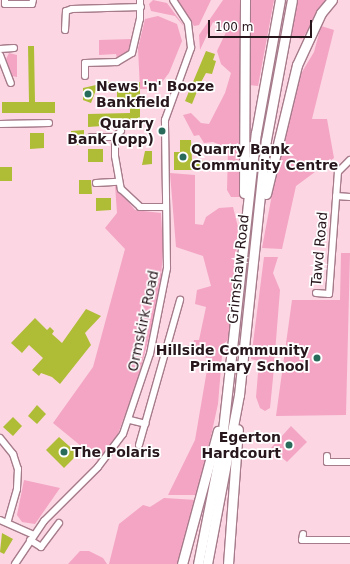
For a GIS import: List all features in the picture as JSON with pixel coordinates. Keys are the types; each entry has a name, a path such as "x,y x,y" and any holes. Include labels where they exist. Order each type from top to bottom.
{"main road":[{"path":"243,246 245,0"},
{"name":"Grimshaw Road","path":"198,564 213,494 227,393 256,133 280,0"},
{"name":"Grimshaw Road","path":"207,564 239,395 266,140 292,0"},
{"path":"255,247 287,95 310,34 332,0"},
{"path":"182,564 227,393"},
{"path":"228,564 239,395"}],"street":[{"path":"5,0 5,4 32,4 32,0"},
{"name":"Ormskirk Road","path":"15,564 32,537 60,502 111,452 130,420 164,288 165,120 191,42 188,23 172,1"},
{"path":"65,30 66,11 72,8 142,3 132,53 117,62 85,63 85,76"},
{"path":"0,49 14,48"},
{"path":"0,55 11,83"},
{"path":"0,124 49,123"},
{"path":"91,137 115,137 121,131"},
{"path":"115,137 118,182 126,197 140,207 165,207"},
{"name":"Tawd Road","path":"316,293 329,294 338,170 350,160"},
{"path":"96,183 118,182"},
{"name":"Tawd Road","path":"336,196 350,197"},
{"path":"139,445 180,300"},
{"path":"130,420 146,424"},
{"path":"1,441 13,454 18,469 17,489 8,521"},
{"path":"327,456 327,462 350,462"},
{"path":"0,520 8,521 32,537 41,547 59,523"},
{"path":"303,534 302,540 350,540"}],"shaded area":[{"path":"153,0 167,3 187,30 175,16 151,11 149,4"},
{"path":"177,0 211,0 199,25 194,26"},
{"path":"223,0 242,0 246,22 240,197 231,197 227,190 228,148 213,142 204,143 199,135 194,136 183,115 191,113 201,123 209,124 225,93 231,73 221,64 217,51 227,30 213,22 200,50 199,35"},
{"path":"249,0 274,0 258,86 249,85"},
{"path":"298,0 327,0 302,39 290,36"},
{"path":"158,16 177,24 182,41 169,73 159,86 153,89 140,89 138,48 145,19"},
{"path":"321,26 334,30 312,119 327,119 334,158 296,186 282,249 262,248 287,114 299,77 314,52"},
{"path":"132,39 128,51 117,58 116,54 99,55 99,40"},
{"path":"9,53 17,55 17,77 12,76 6,59"},
{"path":"170,173 195,175 195,224 203,225 206,217 219,208 233,207 238,227 231,338 223,344 218,404 198,495 168,495 195,440 209,358 185,354 187,345 193,346 194,340 199,340 206,307 195,304 197,290 211,286 203,256 176,247"},
{"path":"115,185 135,210 161,213 163,248 160,295 138,379 118,434 98,460 53,423 93,367 125,249 105,228 117,213"},
{"name":"Hillside Community Primary School","path":"341,253 350,253 346,415 276,416 292,300 340,300"},
{"path":"264,257 278,257 273,273 280,290 270,408 265,411 260,408 256,397 259,361 251,359"},
{"name":"Egerton Hardcourt","path":"291,426 307,442 287,462 271,448"},
{"path":"24,480 60,488 35,524 22,522 17,515"},
{"path":"164,498 197,500 177,564 109,564 119,524 143,505 150,507"},
{"path":"80,551 89,551 103,558 107,564 68,564"}],"building":[{"path":"28,46 34,46 35,102 55,102 55,113 2,113 2,102 29,102"},
{"path":"206,51 215,54 213,60 216,61 212,74 206,73 192,104 185,101"},
{"path":"96,82 140,82 140,120 115,120 102,122 102,126 88,127 88,114 130,113 130,105 117,105 117,89 96,90 91,103 83,100 83,88 96,85"},
{"path":"84,130 84,145 71,145 71,131"},
{"path":"30,133 44,133 44,148 30,149"},
{"name":"Quarry Bank Community Centre","path":"180,140 191,140 192,160 204,161 204,170 174,170 174,152 180,152"},
{"path":"88,149 103,149 103,162 88,162"},
{"path":"145,151 152,151 152,164 142,165"},
{"path":"0,167 12,167 12,181 0,181"},
{"path":"79,180 91,180 92,194 79,194"},
{"path":"96,198 111,198 111,210 96,211"},
{"path":"86,309 101,316 85,333 91,345 60,384 52,377 41,373 39,376 32,370 43,358 29,345 22,353 11,343 35,318 47,330 50,327 54,331 52,334 62,343"},
{"path":"37,405 46,414 37,424 28,416"},
{"path":"13,417 22,426 13,436 3,427"},
{"name":"The Polaris","path":"59,437 78,454 64,468 46,450"},
{"path":"2,533 13,539 4,554 0,552"}],"place":[{"name":"News 'n' Booze Bankfield","path":"88,94"},
{"name":"Quarry Bank (opp)","path":"162,131"},
{"name":"Quarry Bank Community Centre","path":"183,157"},
{"name":"Hillside Community Primary School","path":"317,358"},
{"name":"Egerton Hardcourt","path":"289,445"},
{"name":"The Polaris","path":"64,452"}]}
